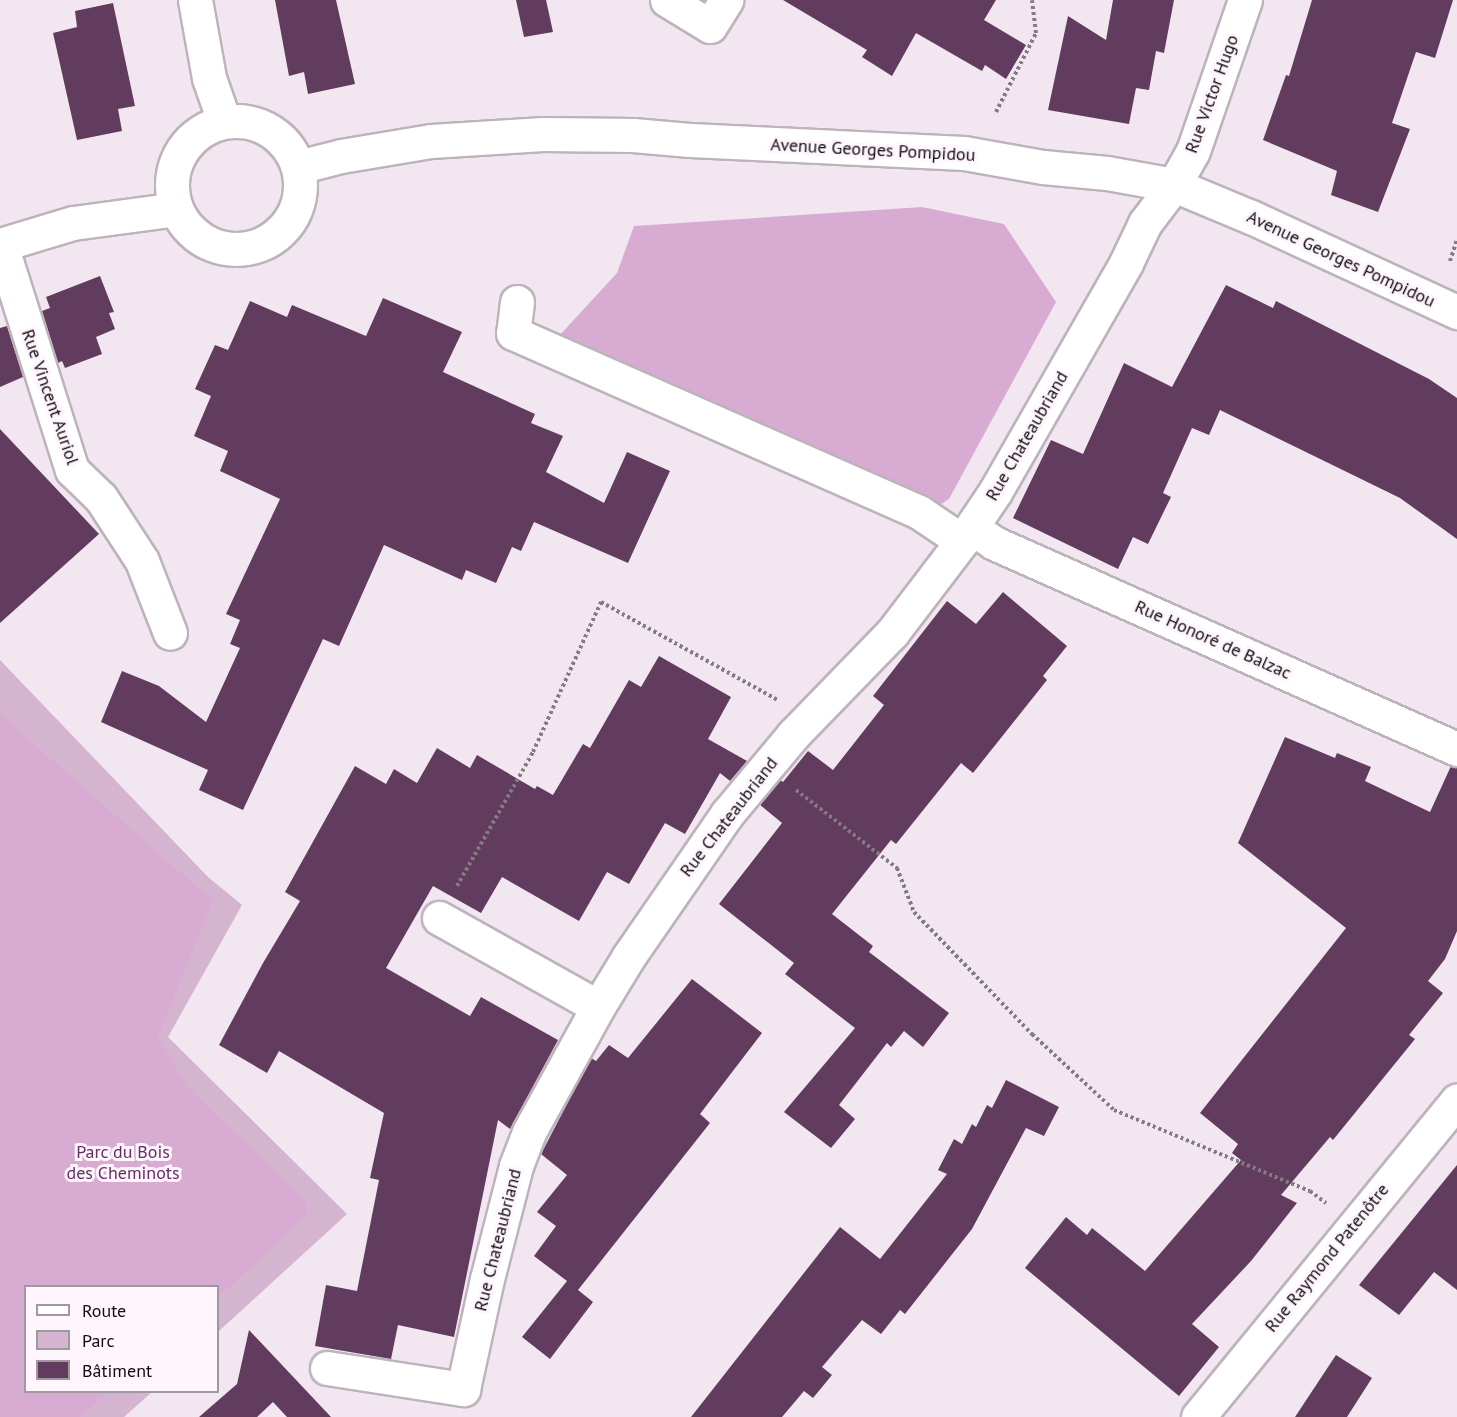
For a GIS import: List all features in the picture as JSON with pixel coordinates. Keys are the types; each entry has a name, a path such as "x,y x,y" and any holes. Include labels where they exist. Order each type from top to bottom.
{"street":[{"path":"195,0 209,78 224,121"},
{"path":"667,0 710,26 726,0"},
{"name":"Rue Victor Hugo","path":"1174,185 1193,151 1245,0"},
{"path":"224,121 243,121 261,126 277,135 290,150 298,167 300,184 298,202 291,218 280,232 265,243 247,249 228,249 210,244 194,234 176,209 172,192 172,175 177,159 188,141 204,129 224,121"},
{"name":"Avenue Georges Pompidou","path":"298,167 341,156 431,141 543,134 633,135 690,140 964,153 1043,167 1107,173 1174,185 1457,312"},
{"name":"Rue Chateaubriand","path":"327,1368 463,1389 487,1279 516,1166 529,1132 598,1007 692,862 766,767 892,633 967,535 1120,273 1145,223 1174,185"},
{"path":"0,245 73,223 176,209"},
{"name":"Rue Vincent Auriol","path":"0,245 72,470 101,498 142,561 170,633"},
{"name":"Rue Honoré de Balzac","path":"517,302 513,333 967,535 994,543 1457,748"},
{"path":"439,918 598,1007"},
{"name":"Rue Raymond Patenôtre","path":"1198,1417 1457,1100"}],"path":[{"path":"996,112 1036,33 1032,0"},
{"path":"1450,261 1457,240"},
{"path":"439,918 533,752 601,602 810,718"},
{"path":"766,767 897,868 915,912 1032,1034 1114,1110 1310,1191 1354,1224"}],"green space":[{"path":"922,207 1004,224 1056,302 949,499 906,527 535,362 617,273 634,226"},
{"name":"Parc du Bois des Cheminots","path":"0,660 208,877 242,905 168,1037 347,1214 219,1331 219,1285 24,1285 24,1393 151,1393 124,1417 0,1417"},
{"name":"Parc du Bois des Cheminots","path":"0,714 213,901 158,1037 186,1086 305,1200 307,1215 219,1296 219,1285 24,1285 24,1393 108,1393 80,1417 0,1417"}],"building":[{"path":"275,0 336,0 355,84 308,94 304,72 289,76"},
{"path":"516,0 546,0 553,32 524,37"},
{"path":"783,0 996,0 984,20 1026,45 1006,79 985,65 982,71 916,33 892,76 862,57 867,50"},
{"path":"1113,0 1174,0 1164,53 1156,51 1149,90 1136,88 1129,124 1048,110 1068,16 1106,40"},
{"path":"1312,0 1453,0 1435,58 1416,52 1392,123 1410,129 1378,212 1331,195 1337,171 1263,140 1286,75 1289,76"},
{"path":"113,3 135,106 118,109 122,131 77,140 53,33 77,27 75,11"},
{"path":"100,276 114,312 109,313 115,329 96,337 102,354 65,368 62,361 58,363 42,311 50,308 46,297"},
{"path":"1226,285 1273,308 1276,301 1429,379 1457,398 1457,539 1400,498 1220,410 1209,435 1192,428 1163,493 1171,497 1148,544 1133,537 1118,569 1013,518 1051,440 1083,454 1124,363 1172,387"},
{"path":"383,298 462,332 443,372 535,414 531,423 563,436 546,472 604,503 627,452 670,471 628,563 534,522 521,551 512,547 496,583 466,570 462,580 384,545 339,646 323,639 243,810 199,790 208,770 101,722 122,671 159,686 206,722 240,648 230,644 240,620 226,614 280,499 220,471 228,451 194,436 211,396 195,389 215,345 228,350 250,301 287,317 292,305 366,336"},
{"path":"7,326 23,377 0,387 0,328"},
{"path":"0,429 99,534 0,623"},
{"path":"1003,592 1067,646 1043,676 1047,680 973,773 961,763 896,844 891,840 832,914 873,946 869,952 949,1013 923,1047 904,1031 891,1047 887,1043 839,1105 855,1119 831,1148 784,1112 855,1028 785,974 794,963 719,904 782,823 759,804 780,780 783,782 808,751 833,770 884,705 873,696 947,601 976,624"},
{"path":"659,656 731,697 708,739 747,761 730,781 720,773 685,834 665,823 629,884 607,872 579,921 502,877 481,913 433,886 386,968 470,1016 481,997 558,1040 510,1129 498,1120 454,1337 398,1325 391,1359 315,1346 326,1285 357,1291 379,1180 370,1178 384,1113 279,1051 267,1073 219,1045 263,963 300,901 285,892 355,766 386,784 394,769 417,783 437,748 470,768 477,755 535,789 537,786 553,795 583,744 590,748 629,680 641,687"},
{"path":"1285,737 1335,758 1337,753 1371,767 1365,781 1430,812 1451,766 1457,767 1457,931 1445,959 1428,981 1443,993 1409,1035 1415,1039 1333,1140 1330,1137 1281,1195 1297,1203 1251,1261 1192,1324 1219,1347 1179,1396 1025,1268 1066,1217 1087,1235 1092,1228 1145,1271 1241,1160 1232,1153 1238,1144 1200,1113 1346,928 1238,843"},
{"path":"692,979 762,1033 700,1114 710,1123 578,1290 593,1302 550,1359 522,1337 567,1281 534,1256 556,1226 537,1212 567,1175 541,1154 591,1058 596,1061 609,1045 628,1058"},
{"path":"1006,1080 1059,1107 1044,1136 1026,1128 972,1229 905,1314 900,1310 881,1334 862,1320 822,1367 832,1375 813,1398 804,1391 782,1417 691,1417 840,1227 880,1259 947,1174 938,1170 954,1139 962,1144 972,1124 976,1127 987,1105 992,1108"},
{"path":"1457,1165 1457,1290 1434,1272 1399,1315 1359,1285"},
{"path":"249,1330 331,1417 287,1417 273,1402 257,1417 199,1417 237,1384"},
{"path":"1336,1355 1372,1378 1347,1417 1295,1417"}]}
